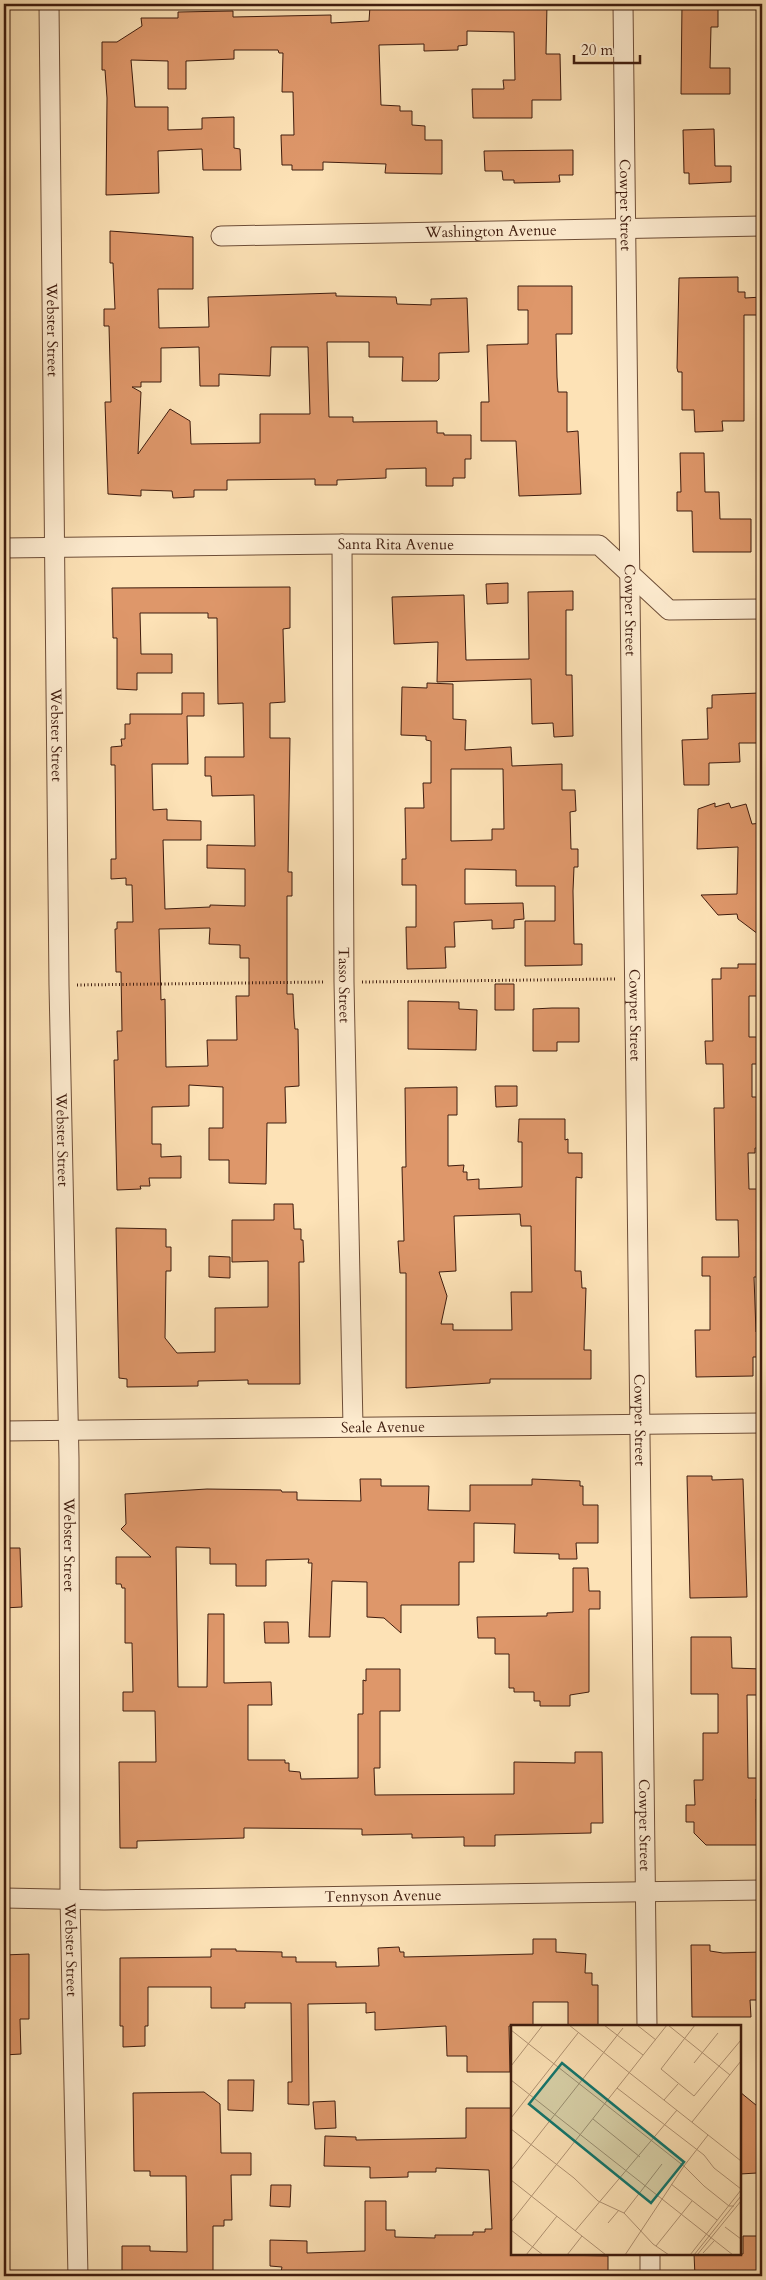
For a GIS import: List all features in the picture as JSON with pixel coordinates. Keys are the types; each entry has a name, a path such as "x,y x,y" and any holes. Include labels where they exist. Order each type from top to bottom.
{"street":[{"name":"Webster Street","path":"49,4 59,986 68,1431 70,1898 78,2276"},
{"name":"Cowper Street","path":"623,4 647,2025"},
{"name":"Washington Avenue","path":"221,236 762,226"},
{"name":"Santa Rita Avenue","path":"4,548 342,544 599,545 669,610 762,609"},
{"name":"Tasso Street","path":"342,544 344,972 353,1426"},
{"name":"Seale Avenue","path":"4,1431 762,1423"},
{"name":"Tennyson Avenue","path":"4,1898 762,1890"},
{"path":"650,2255 650,2276"}],"building":[{"path":"547,4 546,54 560,54 561,100 532,100 532,118 473,118 472,89 504,89 503,80 515,80 514,32 467,31 467,45 458,46 458,50 424,51 424,44 379,45 381,105 400,106 400,111 412,111 412,125 425,126 425,140 442,140 442,174 385,173 386,164 323,162 323,170 292,170 292,165 282,165 281,135 294,135 293,92 282,92 283,53 279,53 278,50 234,50 234,59 186,61 186,89 168,89 168,61 131,60 135,107 168,107 168,130 202,129 202,118 234,117 234,148 240,149 241,170 203,170 202,149 158,151 159,193 106,195 107,98 105,70 102,70 102,42 117,42 142,26 141,18 178,18 178,12 233,11 233,17 331,15 331,23 369,21 370,6"},
{"path":"682,4 718,4 718,27 711,27 710,68 730,68 730,94 681,94"},
{"path":"714,129 715,166 731,166 731,182 689,184 689,173 684,173 683,130"},
{"path":"573,150 573,175 559,175 560,182 514,183 514,180 503,180 502,171 485,171 484,151"},
{"path":"110,231 193,237 193,289 158,289 159,328 209,327 208,297 336,293 336,296 396,297 397,304 431,305 431,299 467,298 469,352 439,353 439,379 437,381 402,381 403,357 369,357 369,342 327,342 329,417 353,417 353,422 437,421 437,433 444,433 444,435 471,435 471,459 465,459 465,478 453,478 453,486 426,486 426,468 386,469 386,478 337,480 337,485 315,485 315,479 227,480 227,490 194,490 194,497 173,498 172,491 141,490 141,496 108,494 105,402 111,402 109,326 104,326 104,309 115,309 113,263 110,263","holes":["199,347 200,386 219,386 219,374 270,376 271,347 308,347 310,414 260,414 260,443 191,444 190,421 170,409 138,454 141,392 132,387 141,387 141,382 161,382 161,348"]},
{"path":"738,277 738,292 745,292 745,298 762,297 762,315 744,315 744,421 722,421 723,431 695,432 694,410 682,410 682,372 678,372 677,368 679,278"},
{"path":"518,286 572,286 572,334 556,334 557,377 558,392 567,392 567,432 578,431 581,494 519,496 516,441 481,441 481,402 489,402 487,345 528,344 528,310 518,310"},
{"path":"680,453 704,453 705,492 719,492 720,519 751,519 751,552 693,552 692,511 677,511 677,492 681,492"},
{"path":"508,583 508,603 487,604 486,584"},
{"path":"290,587 290,628 283,629 285,702 270,703 270,738 290,738 288,872 292,872 292,896 287,896 287,994 293,994 295,1029 298,1029 299,1086 285,1087 286,1123 267,1123 266,1184 229,1183 229,1160 209,1160 209,1128 223,1128 223,1087 189,1085 189,1106 152,1107 152,1144 161,1144 161,1157 181,1156 181,1178 149,1178 150,1186 140,1186 141,1189 117,1190 114,1060 118,1060 117,1031 122,1031 121,972 116,972 115,929 117,929 117,922 133,922 132,885 126,885 126,878 111,879 111,859 116,859 115,765 111,765 111,747 122,746 121,739 125,739 125,724 130,724 130,714 182,714 182,693 204,693 204,716 187,716 188,764 152,764 153,810 167,809 167,820 201,821 201,840 163,840 165,909 210,907 210,905 245,906 245,869 207,868 207,845 255,846 254,795 212,796 211,776 205,776 205,757 244,757 243,703 218,704 217,618 208,618 208,613 140,613 141,654 172,654 172,673 137,673 137,690 117,689 117,638 113,638 112,588","holes":["210,928 209,944 240,945 240,958 249,958 249,996 236,996 237,1040 207,1040 208,1066 166,1067 165,999 161,1000 159,929"]},
{"path":"573,591 573,610 566,610 566,675 572,675 573,736 554,737 553,723 532,724 531,679 437,682 438,642 394,644 392,597 464,595 466,660 529,659 528,592"},
{"path":"427,683 453,684 453,719 466,720 465,750 511,747 512,766 562,764 562,790 575,790 576,811 570,812 571,849 578,849 578,867 574,867 574,944 582,944 582,965 525,966 525,921 555,921 555,886 516,886 516,870 465,869 465,904 523,903 524,919 514,920 514,928 492,929 492,920 454,922 455,947 445,947 446,968 407,969 406,927 416,927 416,885 402,885 402,859 406,859 405,808 424,808 423,783 431,783 431,741 426,740 426,736 401,735 402,687 427,688","holes":["451,769 503,769 504,829 492,829 492,840 451,841"]},
{"path":"759,693 759,698 762,697 762,743 739,743 740,762 709,763 709,785 684,785 682,740 708,739 707,708 712,708 712,695"},
{"path":"715,803 715,807 729,803 731,808 746,804 752,824 762,823 762,905 759,915 758,934 738,919 737,914 718,915 701,895 737,894 738,847 697,849 698,809"},
{"path":"738,964 762,964 762,996 749,996 749,1037 762,1037 762,1064 752,1064 752,1097 762,1097 762,1148 755,1148 755,1153 748,1153 749,1189 762,1189 762,1277 754,1277 756,1332 762,1332 762,1357 753,1357 753,1376 696,1377 695,1330 710,1330 710,1276 702,1276 702,1257 739,1257 738,1220 716,1220 714,1108 724,1108 723,1064 706,1064 705,1041 713,1041 712,979 721,979 721,968 738,968"},
{"path":"495,984 514,984 514,1010 495,1010"},
{"path":"408,1001 459,1002 459,1009 477,1010 476,1050 408,1049"},
{"path":"579,1008 579,1042 557,1042 557,1051 533,1051 533,1009"},
{"path":"495,1086 517,1086 517,1106 496,1107"},
{"path":"457,1087 457,1115 448,1115 448,1166 464,1165 463,1172 467,1172 467,1180 479,1179 479,1189 522,1187 522,1142 518,1142 519,1119 565,1119 565,1140 568,1139 568,1153 582,1153 582,1178 576,1177 575,1271 581,1271 582,1288 586,1288 584,1350 591,1350 591,1379 490,1379 490,1383 406,1388 406,1273 400,1273 398,1241 404,1241 402,1167 406,1167 405,1088","holes":["520,1214 521,1226 531,1226 532,1292 511,1292 512,1330 453,1330 453,1324 441,1324 447,1296 439,1272 456,1271 454,1216"]},
{"path":"274,1204 293,1204 294,1229 301,1229 301,1240 303,1240 304,1262 299,1262 300,1384 248,1384 248,1380 198,1381 198,1386 127,1387 127,1379 119,1378 116,1228 166,1229 166,1247 171,1247 171,1271 166,1271 165,1338 177,1353 215,1352 215,1308 268,1307 268,1261 232,1262 232,1220 274,1220"},
{"path":"209,1256 230,1257 230,1278 209,1277"},
{"path":"687,1476 712,1476 712,1480 743,1479 747,1597 690,1598"},
{"path":"360,1479 381,1479 381,1486 429,1486 428,1510 470,1511 470,1485 532,1485 532,1479 580,1481 580,1486 583,1486 583,1505 598,1505 598,1543 576,1543 577,1559 559,1559 559,1554 514,1553 515,1524 474,1523 474,1562 459,1562 459,1605 401,1605 401,1633 384,1618 367,1617 367,1582 332,1581 330,1637 309,1637 312,1563 308,1563 309,1559 266,1560 266,1586 236,1586 236,1564 210,1564 210,1548 176,1547 178,1687 207,1687 208,1614 224,1614 224,1683 271,1682 272,1705 248,1705 248,1760 285,1760 285,1763 289,1763 289,1771 300,1772 301,1779 358,1778 358,1714 363,1714 363,1680 366,1681 366,1669 400,1669 400,1711 380,1711 380,1768 374,1768 375,1795 514,1794 514,1762 575,1763 575,1752 602,1752 603,1823 591,1823 591,1833 495,1835 495,1846 464,1846 464,1837 412,1838 412,1834 362,1835 362,1829 244,1828 244,1838 137,1841 137,1848 120,1848 119,1762 156,1762 155,1711 123,1711 123,1692 133,1692 132,1643 125,1643 125,1588 122,1588 121,1584 116,1584 116,1557 151,1557 121,1529 126,1524 125,1494 207,1489 281,1490 282,1492 297,1492 297,1500 361,1501"},
{"path":"4,1548 20,1548 22,1607 4,1608"},
{"path":"573,1568 588,1568 589,1591 600,1591 600,1609 589,1609 589,1692 570,1695 570,1706 540,1706 540,1701 534,1701 534,1692 514,1692 514,1688 509,1688 509,1654 495,1654 495,1638 478,1638 477,1617 547,1616 547,1613 573,1612"},
{"path":"264,1622 288,1622 289,1643 265,1643"},
{"path":"691,1637 731,1637 732,1668 762,1669 762,1695 747,1695 748,1778 762,1778 762,1799 756,1799 757,1845 706,1845 694,1833 694,1822 686,1822 686,1805 695,1805 694,1780 703,1780 703,1733 718,1733 718,1694 691,1694"},
{"path":"533,1939 556,1939 556,1952 586,1954 585,1973 592,1973 592,1985 598,1985 598,2025 568,2025 568,2002 533,2002 533,2025 509,2026 510,2072 467,2072 467,2056 447,2056 446,2026 375,2030 375,2012 366,2013 366,2003 308,2004 309,2105 288,2104 288,2082 292,2082 291,2003 245,2003 245,2008 211,2008 211,1987 148,1987 148,2026 145,2026 145,2046 123,2047 123,2026 120,2026 120,1958 211,1957 211,1949 236,1949 236,1951 282,1952 282,1957 296,1957 296,1962 336,1962 336,1967 379,1966 378,1948 399,1947 400,1952 404,1952 404,1957 533,1954"},
{"path":"691,1945 710,1945 710,1951 723,1953 762,1952 762,2000 750,2000 751,2017 692,2017"},
{"path":"29,1954 29,2019 20,2019 21,2054 4,2055 4,1955"},
{"path":"228,2080 254,2080 253,2111 228,2110"},
{"path":"204,2092 220,2104 221,2153 251,2153 251,2175 231,2175 232,2220 224,2220 224,2226 213,2226 213,2271 164,2271 164,2276 122,2276 122,2246 150,2246 150,2251 187,2252 186,2176 150,2176 150,2171 134,2171 133,2093"},
{"path":"741,2093 762,2110 757,2120 757,2173 741,2174"},
{"path":"335,2101 336,2128 315,2129 313,2102"},
{"path":"466,2108 511,2108 511,2255 608,2256 608,2276 289,2276 289,2272 281,2272 282,2267 270,2266 270,2240 307,2241 307,2253 365,2251 365,2201 386,2201 386,2230 395,2230 395,2237 435,2238 435,2235 473,2235 473,2232 485,2232 485,2229 492,2229 489,2170 436,2168 436,2172 408,2172 408,2177 370,2178 370,2167 324,2166 325,2136 356,2137 356,2140 466,2138"},
{"path":"271,2185 291,2185 290,2207 270,2206"},
{"path":"743,2236 762,2236 762,2276 695,2276 694,2255 743,2254"}]}
